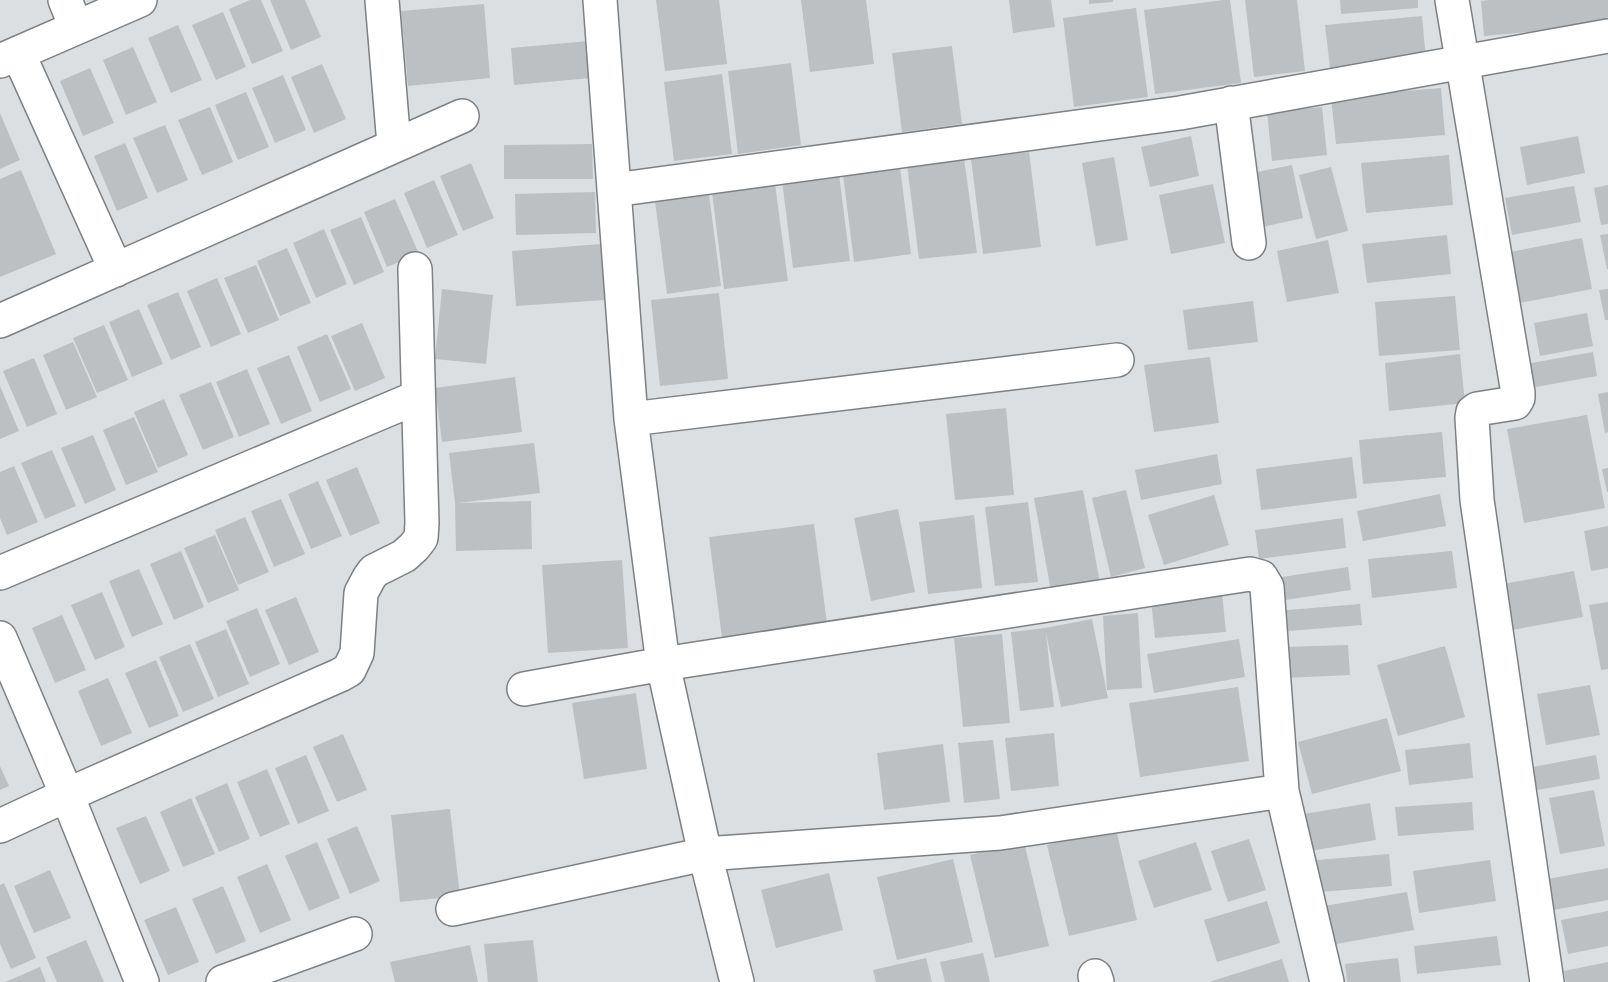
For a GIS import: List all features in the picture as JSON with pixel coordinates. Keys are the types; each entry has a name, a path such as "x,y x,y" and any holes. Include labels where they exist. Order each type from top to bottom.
{"street":[{"path":"116,270 9,57 70,14 140,0"},
{"path":"382,0 394,145"},
{"path":"600,0 631,419 663,664 705,854 737,982"},
{"path":"1452,0 1518,393 1515,403 1477,409 1473,412 1472,418 1479,511 1546,982"},
{"path":"614,190 1149,117 1608,36"},
{"path":"1231,103 1249,243"},
{"path":"0,321 462,116"},
{"path":"0,826 349,670 357,653 362,593 369,578 374,571 404,556 421,538 415,269"},
{"path":"631,419 1117,360"},
{"path":"0,573 418,397"},
{"path":"524,689 663,664 1250,574 1261,577 1267,587 1282,791 1327,982"},
{"path":"0,638 67,795 142,982"},
{"path":"453,909 705,854 1000,834 1282,791"},
{"path":"224,982 356,934"}],"building":[{"path":"250,0 261,0 283,51 252,64 229,9"},
{"path":"270,0 305,0 321,37 291,50"},
{"path":"656,0 719,0 727,64 665,71"},
{"path":"801,0 866,0 874,64 810,72"},
{"path":"1009,0 1051,0 1055,27 1013,33"},
{"path":"1089,0 1113,0 1113,2 1089,4"},
{"path":"1230,0 1241,83 1155,94 1144,10"},
{"path":"1245,0 1297,0 1305,71 1254,77"},
{"path":"1340,0 1418,0 1418,8 1341,14"},
{"path":"1608,0 1608,25 1484,36 1481,1"},
{"path":"484,4 490,78 408,86 401,11"},
{"path":"1136,8 1148,97 1074,107 1063,18"},
{"path":"223,12 246,67 216,80 192,25"},
{"path":"1422,16 1426,59 1330,68 1325,25"},
{"path":"178,25 202,80 171,93 148,38"},
{"path":"588,41 591,78 514,85 511,48"},
{"path":"952,46 962,124 902,132 892,53"},
{"path":"133,47 157,102 126,115 103,60"},
{"path":"791,63 801,145 738,154 728,71"},
{"path":"322,64 346,119 314,133 291,77"},
{"path":"90,68 114,123 83,136 60,81"},
{"path":"722,74 732,154 674,161 664,82"},
{"path":"283,75 306,130 275,143 252,88"},
{"path":"1441,88 1445,135 1336,144 1331,97"},
{"path":"246,92 269,147 238,160 215,105"},
{"path":"210,107 233,162 202,175 178,120"},
{"path":"1322,107 1327,155 1272,161 1267,112"},
{"path":"0,113 20,160 0,169"},
{"path":"165,125 188,180 157,193 133,138"},
{"path":"1191,136 1199,176 1150,187 1141,147"},
{"path":"1578,136 1585,173 1527,185 1520,147"},
{"path":"125,143 148,198 117,211 94,156"},
{"path":"592,144 593,179 504,179 504,145"},
{"path":"1029,152 1041,247 983,254 971,159"},
{"path":"1449,155 1453,205 1366,213 1361,163"},
{"path":"1114,157 1128,240 1096,246 1082,163"},
{"path":"964,158 977,253 919,259 907,165"},
{"path":"899,159 911,254 854,262 842,167"},
{"path":"471,163 494,218 463,231 440,176"},
{"path":"1292,165 1303,218 1258,228 1247,174"},
{"path":"838,166 850,261 793,268 781,173"},
{"path":"1331,167 1348,231 1316,239 1299,175"},
{"path":"21,170 56,254 0,277 0,179"},
{"path":"434,180 458,235 427,248 404,193"},
{"path":"775,184 788,281 724,289 712,192"},
{"path":"1213,184 1225,243 1171,254 1159,195"},
{"path":"1608,185 1608,224 1601,225 1594,188"},
{"path":"1574,186 1581,222 1512,235 1505,198"},
{"path":"595,192 596,233 516,235 515,194"},
{"path":"709,195 721,286 667,294 655,201"},
{"path":"395,199 419,254 387,267 364,212"},
{"path":"361,217 384,272 354,285 330,230"},
{"path":"324,229 347,284 316,298 293,243"},
{"path":"1608,234 1608,269 1607,269 1600,235"},
{"path":"1447,235 1451,274 1367,283 1362,244"},
{"path":"1582,238 1592,289 1520,303 1510,252"},
{"path":"1328,240 1339,293 1287,302 1277,251"},
{"path":"601,244 605,300 516,306 512,251"},
{"path":"287,248 311,303 280,316 257,261"},
{"path":"256,265 279,320 248,333 224,278"},
{"path":"217,278 241,334 211,347 187,291"},
{"path":"442,289 493,295 486,364 435,359"},
{"path":"1608,289 1608,320 1605,320 1599,290"},
{"path":"178,292 201,347 171,360 147,305"},
{"path":"719,293 728,379 660,386 651,300"},
{"path":"1455,296 1460,350 1379,356 1375,302"},
{"path":"1253,301 1258,342 1188,350 1183,310"},
{"path":"139,309 163,364 132,377 109,322"},
{"path":"1587,313 1593,346 1540,356 1534,323"},
{"path":"362,323 385,378 355,391 331,336"},
{"path":"104,325 128,380 97,393 73,338"},
{"path":"327,334 351,389 320,402 297,347"},
{"path":"73,342 97,397 66,410 43,355"},
{"path":"1593,352 1597,376 1530,388 1526,364"},
{"path":"1460,354 1465,403 1389,411 1385,363"},
{"path":"289,355 312,411 281,424 257,368"},
{"path":"1210,357 1219,423 1154,432 1144,365"},
{"path":"34,358 57,414 27,427 3,371"},
{"path":"247,369 270,424 239,437 216,382"},
{"path":"515,377 522,432 442,442 435,388"},
{"path":"211,382 234,437 203,450 179,395"},
{"path":"0,386 19,431 0,439"},
{"path":"1608,392 1608,432 1605,433 1598,394"},
{"path":"164,399 188,455 158,468 134,412"},
{"path":"1006,408 1014,495 955,500 946,414"},
{"path":"1587,415 1605,508 1524,523 1507,429"},
{"path":"134,417 158,472 126,485 103,430"},
{"path":"1442,432 1446,477 1363,484 1359,440"},
{"path":"93,435 116,490 85,504 61,448"},
{"path":"534,443 540,493 458,503 531,501 532,549 456,551 455,503 449,453"},
{"path":"52,450 76,506 45,519 21,463"},
{"path":"1217,454 1222,484 1141,500 1135,470"},
{"path":"1352,457 1357,498 1261,510 1256,469"},
{"path":"14,466 38,522 7,535 0,518 0,472"},
{"path":"357,467 380,523 350,536 326,480"},
{"path":"1608,468 1608,492 1607,492 1602,469"},
{"path":"318,481 342,536 311,549 288,494"},
{"path":"1083,490 1100,583 1051,591 1034,498"},
{"path":"1126,490 1145,568 1111,577 1092,498"},
{"path":"1440,494 1446,526 1363,541 1357,511"},
{"path":"1214,495 1229,545 1164,565 1148,515"},
{"path":"281,499 305,554 274,567 251,511"},
{"path":"1028,502 1038,582 995,586 985,507"},
{"path":"898,509 915,592 871,601 854,518"},
{"path":"974,515 982,588 928,594 919,522"},
{"path":"245,517 269,572 238,585 215,530"},
{"path":"1343,518 1346,548 1259,559 1255,530"},
{"path":"814,524 828,631 723,645 709,537"},
{"path":"1608,526 1608,568 1591,571 1584,531"},
{"path":"215,535 239,590 208,603 184,548"},
{"path":"181,551 204,607 174,620 150,564"},
{"path":"1452,551 1457,588 1372,598 1368,559"},
{"path":"622,560 628,648 548,653 542,565"},
{"path":"1348,567 1351,590 1272,602 1269,579"},
{"path":"139,569 163,624 132,637 109,581"},
{"path":"1574,571 1583,617 1512,630 1503,584"},
{"path":"102,592 125,647 95,660 71,605"},
{"path":"1222,593 1226,632 1155,638 1151,600"},
{"path":"296,597 319,652 289,665 265,610"},
{"path":"1608,602 1608,669 1601,670 1589,605"},
{"path":"1360,604 1362,625 1277,632 1276,611"},
{"path":"257,608 280,664 250,677 226,621"},
{"path":"1138,613 1142,688 1107,690 1103,616"},
{"path":"62,615 86,670 55,683 32,628"},
{"path":"1092,619 1108,698 1061,707 1046,633 1054,707 1020,711 1011,632"},
{"path":"226,629 249,684 218,697 195,642"},
{"path":"1002,634 1010,723 963,727 954,638"},
{"path":"1239,639 1245,677 1154,693 1147,654"},
{"path":"190,644 214,699 183,712 159,657"},
{"path":"1348,645 1350,675 1284,678 1283,647"},
{"path":"1445,646 1465,717 1398,736 1377,665"},
{"path":"156,660 179,716 149,728 125,673"},
{"path":"108,678 132,733 101,746 78,691"},
{"path":"1590,685 1600,735 1546,745 1537,694"},
{"path":"1238,687 1249,761 1140,777 1129,703"},
{"path":"636,693 647,769 584,779 572,703"},
{"path":"1387,718 1401,771 1312,794 1298,742"},
{"path":"1054,733 1059,786 1011,791 1005,738"},
{"path":"343,734 367,790 337,802 313,747"},
{"path":"993,740 1000,799 964,803 958,743"},
{"path":"1470,743 1473,778 1409,785 1405,750"},
{"path":"943,744 950,802 884,810 877,753"},
{"path":"306,755 329,811 298,824 275,768"},
{"path":"1596,755 1600,779 1537,790 1533,767"},
{"path":"0,766 9,786 0,790"},
{"path":"267,769 290,824 260,837 237,782"},
{"path":"227,783 250,839 219,852 195,797"},
{"path":"1594,790 1605,846 1560,854 1549,798"},
{"path":"191,798 215,854 183,867 160,812"},
{"path":"1472,802 1474,830 1398,836 1395,807"},
{"path":"1370,803 1376,840 1304,852 1298,815"},
{"path":"450,809 460,896 400,902 391,815"},
{"path":"146,816 170,871 140,884 116,828"},
{"path":"357,826 380,881 350,894 327,839"},
{"path":"1116,829 1137,920 1069,936 1047,845"},
{"path":"1249,839 1266,890 1228,902 1211,851"},
{"path":"317,842 340,898 309,911 285,856"},
{"path":"1024,842 1049,946 995,958 970,855"},
{"path":"1196,842 1212,890 1154,908 1138,861"},
{"path":"1389,854 1392,886 1320,892 1317,860"},
{"path":"953,859 973,942 897,960 877,877"},
{"path":"1490,860 1496,901 1419,913 1413,871"},
{"path":"267,864 291,920 260,933 237,877"},
{"path":"1608,868 1608,900 1548,911 1542,880"},
{"path":"50,870 71,918 34,933 14,886"},
{"path":"829,873 843,930 776,948 761,890"},
{"path":"4,883 36,958 11,969 0,944 0,885"},
{"path":"223,886 246,941 216,954 192,899"},
{"path":"1407,892 1414,930 1325,946 1318,907"},
{"path":"1267,901 1280,943 1217,962 1204,920"},
{"path":"176,907 199,962 168,975 144,920"},
{"path":"1608,911 1608,946 1568,954 1561,920"},
{"path":"1497,936 1501,965 1417,974 1414,946"},
{"path":"86,940 104,982 57,982 46,957"},
{"path":"533,940 538,982 488,982 484,944"},
{"path":"470,945 478,982 395,982 390,962"},
{"path":"983,953 990,982 945,982 940,962"},
{"path":"926,958 932,982 876,982 873,970"},
{"path":"1398,958 1401,982 1347,982 1345,964"},
{"path":"1282,959 1289,982 1209,982"},
{"path":"1608,962 1608,982 1566,982 1564,971"},
{"path":"40,967 46,982 5,982"}]}
